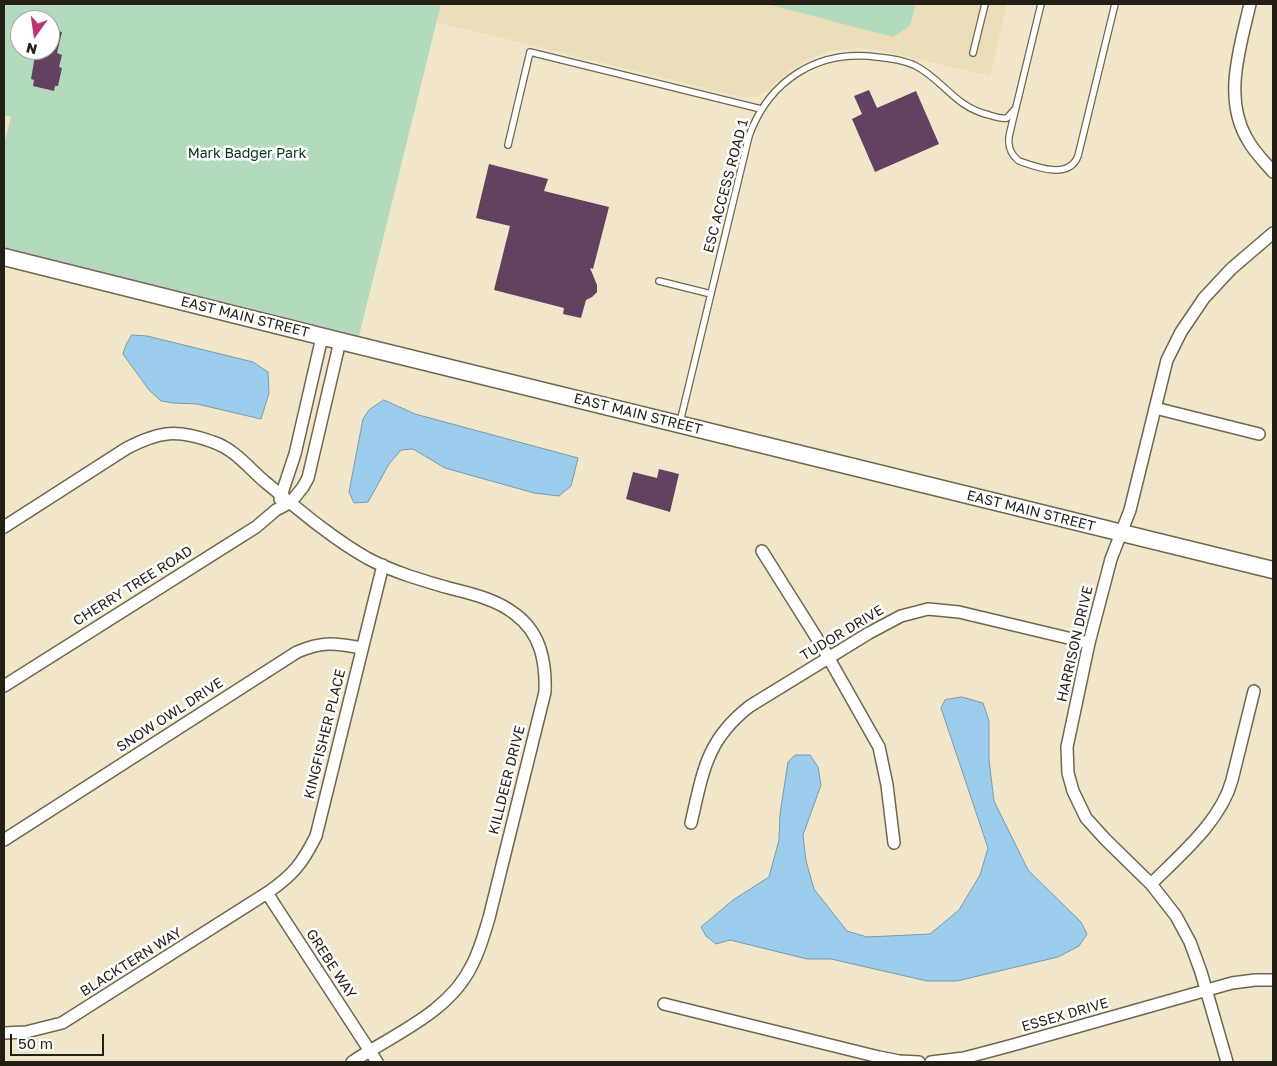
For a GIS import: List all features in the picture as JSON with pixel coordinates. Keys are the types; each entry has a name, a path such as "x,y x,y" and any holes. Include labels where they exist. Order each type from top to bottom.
{"main road":[{"name":"EAST MAIN STREET","path":"4,257 322,337 1273,570"}],"street":[{"path":"1250,4 1236,66 1235,107 1248,142 1273,172"},
{"name":"HARRISON DRIVE","path":"1227,1062 1190,942 1176,916 1151,884 1086,818 1073,791 1068,773 1067,747 1111,559 1130,510 1167,360 1180,332 1204,298 1231,269 1273,233"},
{"path":"287,498 295,454 322,337"},
{"name":"CHERRY TREE ROAD","path":"4,686 256,527 287,498 303,487 308,478 340,341"},
{"path":"1155,408 1259,434"},
{"name":"KILLDEER DRIVE","path":"4,527 127,448 148,437 179,433 215,442 232,452 331,534 368,558 414,579 500,603 529,628 538,643 544,659 545,692 480,948 460,986 443,1003 409,1028 352,1062"},
{"path":"762,551 828,658 879,747 887,785 894,843"},
{"name":"KINGFISHER PLACE","path":"267,893 289,878 305,858 316,836 383,565"},
{"name":"TUDOR DRIVE","path":"691,824 705,765 714,745 726,726 750,706 869,632 901,616 928,609 959,612 1090,643"},
{"name":"SNOW OWL DRIVE","path":"4,840 298,652 309,647 338,643 362,648"},
{"path":"1151,884 1210,823 1229,794 1254,691"},
{"name":"GREBE WAY","path":"267,893 377,1062"},
{"name":"BLACKTERN WAY","path":"4,1033 26,1032 62,1023 267,893"},
{"name":"ESSEX DRIVE","path":"931,1062 964,1058 1232,983 1273,980"},
{"path":"664,1004 879,1057 919,1062"}],"lane":[{"path":"973,53 985,4"},
{"path":"1041,4 1015,109 1008,146 1014,157 1019,161 1055,170 1070,167 1076,161 1116,4"},
{"path":"508,145 530,52 761,109"},
{"name":"ESC ACCESS ROAD 1","path":"680,424 747,142 761,109 781,85 804,69 818,62 834,58 860,55 889,58 914,65 960,103 980,113 1002,118"},
{"path":"1002,118 1007,118 1015,109"},
{"path":"1002,118 1010,132"},
{"path":"659,281 710,294"}],"shaded area":[{"path":"441,4 1007,4 990,76 879,50 856,48 831,51 810,58 756,97 741,97 437,22"}],"green space":[{"name":"Mark Badger Park","path":"4,4 441,4 359,336 4,249 4,144 11,117 4,115"},
{"path":"767,4 916,4 910,26 893,37"}],"water":[{"path":"132,335 147,336 253,362 268,372 269,393 261,419 197,404 161,401 149,390 123,354"},
{"path":"384,400 415,414 578,458 571,486 559,496 534,493 445,468 413,449 401,450 389,464 368,502 354,503 349,492 363,419 369,410"},
{"path":"962,697 983,703 989,721 989,760 994,801 1028,870 1081,922 1087,934 1079,946 1058,957 957,981 927,981 831,959 807,959 730,940 716,944 706,936 701,927 733,900 769,877 779,840 780,814 788,762 795,755 810,755 818,767 821,785 803,835 806,861 814,889 847,931 867,937 930,934 959,910 980,875 988,848 941,708 945,700"}],"building":[{"path":"60,54 62,55 59,67 62,68 58,86 55,86 54,91 33,86 34,80 31,79 34,60 60,60"},
{"path":"869,90 877,108 916,91 939,144 875,172 852,119 862,114 854,96"},
{"path":"489,164 548,179 544,191 609,207 593,269 590,268 597,285 597,292 586,300 581,318 563,314 564,308 494,290 510,226 476,218"},
{"path":"659,469 679,474 670,512 626,499 633,472 657,478"}]}
